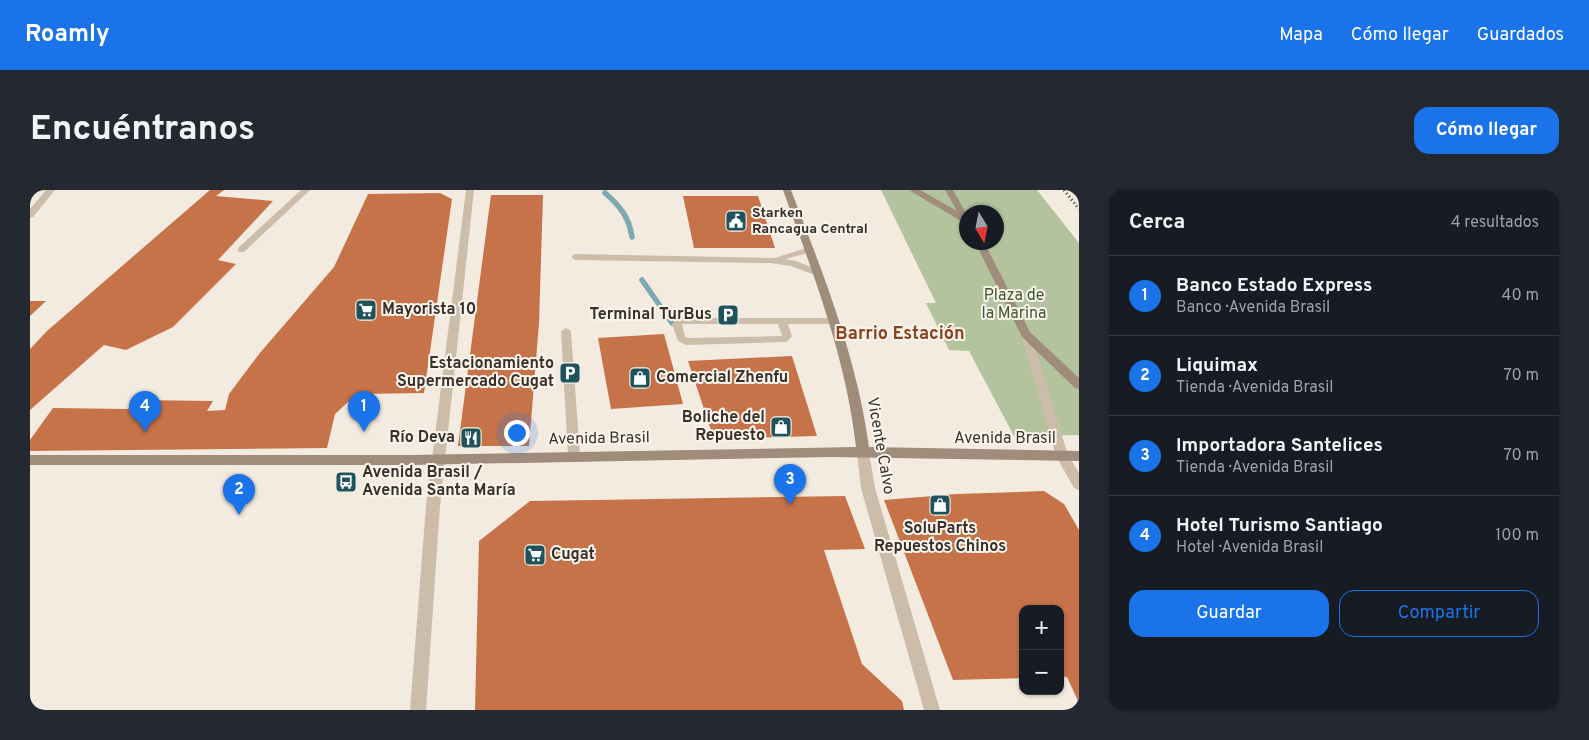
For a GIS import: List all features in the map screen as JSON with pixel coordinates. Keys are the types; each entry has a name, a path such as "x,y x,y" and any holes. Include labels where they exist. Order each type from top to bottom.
{"main road":[{"name":"Vicente Calvo","path":"787,190 835,321 844,352 860,423 863,453"},
{"path":"912,190 935,200 959,215"},
{"path":"949,190 959,208"},
{"path":"982,250 1026,334 1079,385"},
{"name":"Avenida Brasil","path":"30,460 438,458 832,452 1079,456"}],"street":[{"path":"30,215 52,190"},
{"path":"418,710 433,506 470,190"},
{"path":"1026,334 1062,456 1079,484"},
{"name":"Vicente Calvo","path":"863,453 868,488 932,710"}],"lane":[{"path":"241,250 306,190"},
{"path":"770,260 790,257 809,250"},
{"path":"575,257 770,260 793,264 818,273"},
{"path":"782,321 787,336 785,339 696,342 682,341 677,324 680,321 782,321 835,321"},
{"path":"566,331 574,456"}],"green space":[{"name":"Plaza de la Marina","path":"881,190 1037,190 1079,243 1079,435 1014,436 969,351 949,350 926,303 936,303"}],"building":[{"path":"210,190 224,190 216,196 273,201 218,260 236,264 173,327 126,350 104,345 30,410 30,349 47,331"},
{"name":"Mayorista 10","path":"440,193 452,199 424,393 361,394 359,402 348,402 335,414 327,448 30,451 30,440 53,408 128,409 135,400 213,401 207,411 225,410 229,394 259,354 334,267 368,194"},
{"path":"491,195 543,195 539,323 529,446 458,446"},
{"path":"683,196 758,196 775,248 694,248"},
{"path":"30,301 46,301 30,316"},
{"name":"Comercial Zhenfu","path":"664,334 683,404 611,409 598,338"},
{"path":"792,356 817,436 714,439 688,361"},
{"path":"1044,491 1064,504 1079,530 1079,703 1067,677 1064,677 1064,605 1019,605 1019,678 953,680 884,500 957,494"},
{"path":"845,496 865,549 824,550 862,664 902,701 904,710 475,710 479,541 530,501"}],"waterway":[{"path":"605,193 623,212 629,224 632,237"},
{"path":"642,280 672,323"}],"railway":[{"path":"1064,190 1079,209"}],"place":[{"name":"Starken Rancagua Central","path":"736,221"},
{"name":"Mayorista 10","path":"366,310"},
{"name":"Terminal TurBus","path":"728,315"},
{"name":"Estacionamiento Supermercado Cugat","path":"570,373"},
{"name":"Comercial Zhenfu","path":"640,378"},
{"name":"Boliche del Repuesto","path":"781,427"},
{"name":"Hotel Turismo Santiago","path":"145,432"},
{"name":"Banco Estado Express","path":"364,432"},
{"name":"Río Deva","path":"471,438"},
{"name":"Avenida Brasil / Avenida Santa María","path":"346,482"},
{"name":"Importadora Santelices","path":"790,505"},
{"name":"SoluParts Repuestos Chinos","path":"940,505"},
{"name":"Liquimax","path":"239,515"},
{"name":"Cugat","path":"535,555"}],"district":[{"name":"Barrio Estación","path":"900,334"}]}
